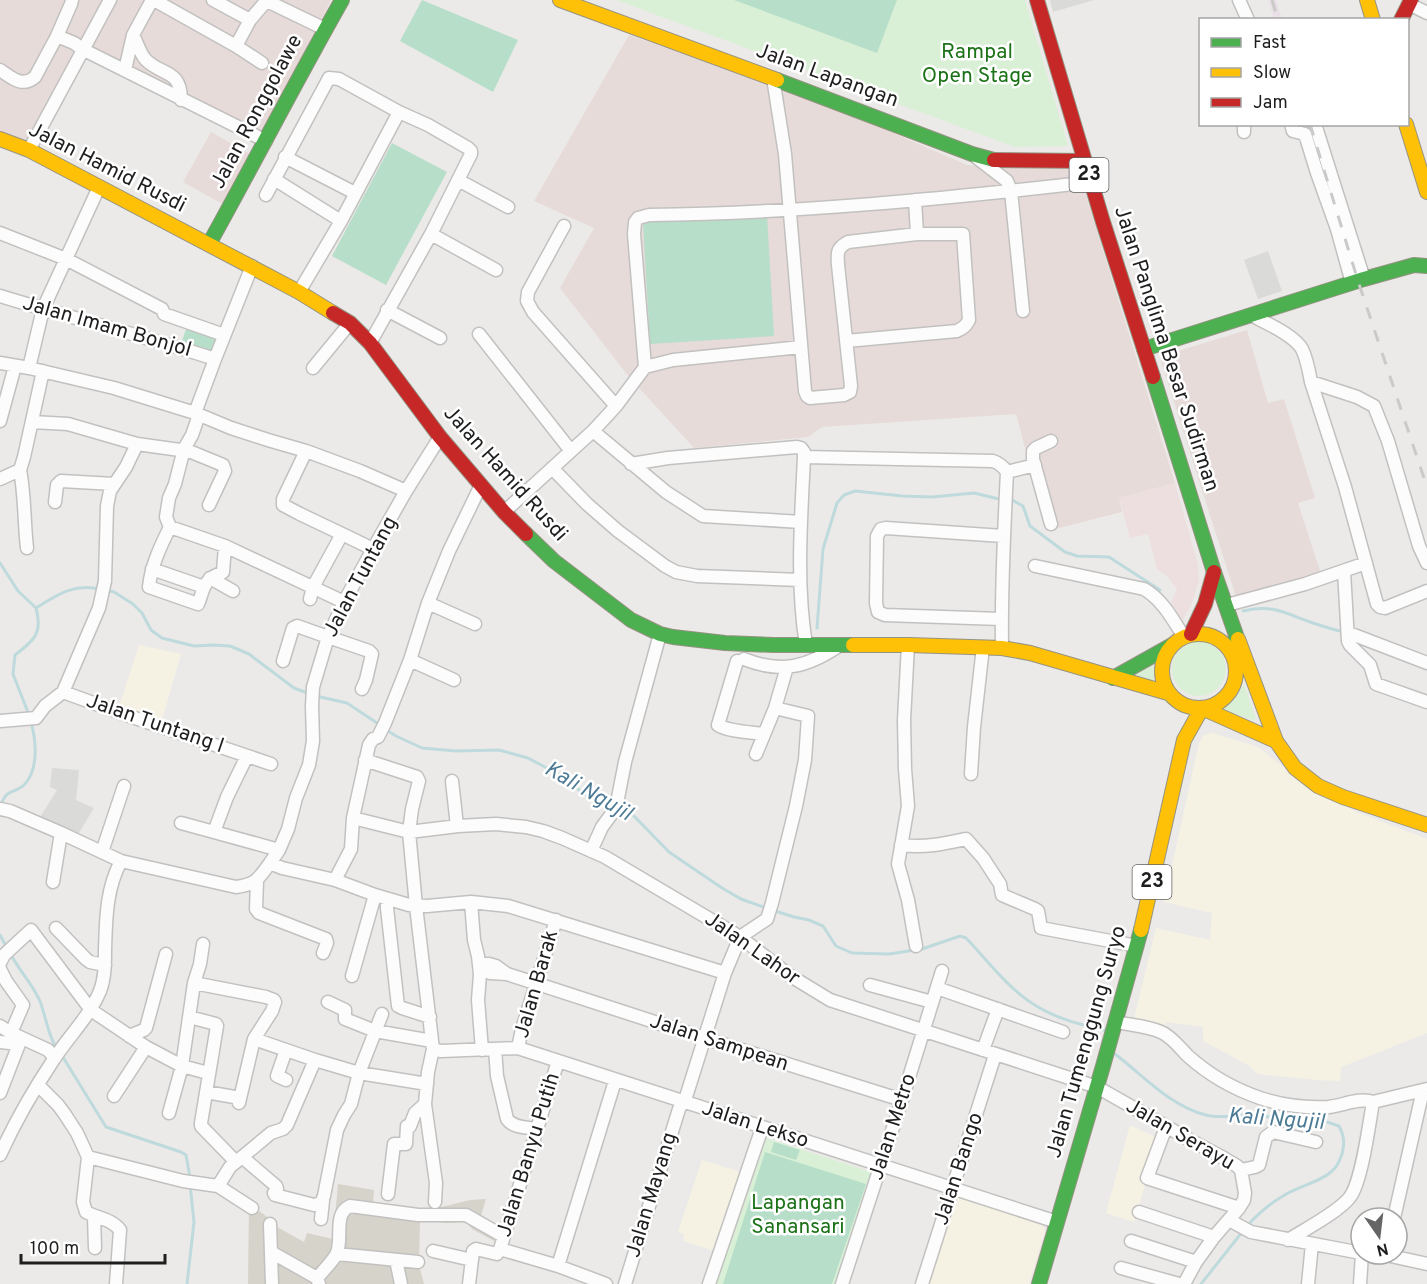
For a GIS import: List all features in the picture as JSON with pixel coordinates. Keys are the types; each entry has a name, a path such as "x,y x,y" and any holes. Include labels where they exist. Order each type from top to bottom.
{"main road":[{"name":"Jalan Ronggolawe","path":"209,244 342,0"},
{"name":"Jalan Lapangan","path":"560,0 972,154 995,160 1011,161 1085,161"},
{"name":"Jalan Panglima Besar Sudirman","path":"1037,0 1091,182 1137,308 1144,349 1214,572 1236,634 1234,661"},
{"path":"1367,0 1372,18"},
{"path":"1401,18 1405,1"},
{"path":"1407,126 1427,192"},
{"name":"Jalan Hamid Rusdi","path":"0,139 29,150 252,266 350,323 370,343 440,437 504,512 554,561 631,620 660,634 715,642 755,644 1002,648 1030,653 1171,696"},
{"path":"1144,349 1358,281 1420,266 1427,255"},
{"path":"1113,678 1188,635 1202,613 1214,572"},
{"path":"1236,634 1275,741 1295,768 1318,786 1342,797 1427,825"},
{"path":"1188,635 1213,636 1230,649 1234,661 1252,678"},
{"name":"23","path":"1171,696 1164,684 1162,674 1164,658 1172,645"},
{"name":"23","path":"1202,708 1221,700 1230,690 1235,682 1234,661"},
{"path":"1171,696 1184,704 1202,708 1275,741"},
{"name":"Jalan Tumenggung Suryo","path":"1171,696 1184,740"},
{"name":"Jalan Tumenggung Suryo","path":"1039,1284 1137,946 1184,740 1202,708"}],"street":[{"path":"0,70 24,82 35,77 57,36 72,0"},
{"path":"29,150 110,0"},
{"path":"125,70 132,35 153,0 262,63"},
{"path":"213,0 250,20"},
{"path":"1239,0 1247,18"},
{"path":"236,46 250,20 267,1 325,29"},
{"path":"1405,1 1427,13"},
{"path":"132,35 146,59 176,78 181,91 181,100"},
{"path":"57,36 266,141"},
{"path":"266,195 329,78 339,79 428,125 471,151 431,234 370,343"},
{"path":"773,78 785,154 807,396 822,398 850,392 837,254 840,246 848,242 917,234 963,234 969,320 963,328 957,331 846,341"},
{"path":"299,292 399,112"},
{"path":"1317,126 1358,281"},
{"path":"1292,128 1305,134 1337,229 1358,281"},
{"path":"972,154 1007,181 1011,191 1023,311"},
{"path":"285,157 355,193"},
{"path":"274,179 341,220"},
{"path":"458,180 508,207"},
{"path":"645,367 634,234 635,222 638,218 649,215 790,210 1091,182"},
{"path":"29,368 43,309 99,187"},
{"path":"915,200 917,234"},
{"path":"564,226 528,292 527,301 533,312 616,406"},
{"path":"0,233 66,259 162,309 164,314 224,335"},
{"path":"431,234 496,270"},
{"path":"252,266 215,359 192,435 184,449 166,509 166,517 170,526 225,546 311,593 344,602"},
{"name":"Jalan Imam Bonjol","path":"0,296 215,359"},
{"path":"387,310 440,338"},
{"path":"1251,315 1293,339 1304,351 1311,382 1345,487 1377,604 1385,608 1427,591"},
{"path":"313,368 350,323"},
{"path":"479,334 571,451"},
{"path":"504,512 593,430 616,406 645,367 673,360 801,347"},
{"path":"0,363 114,388 197,414 306,451 406,491"},
{"path":"0,421 15,366"},
{"path":"27,548 20,470 42,371"},
{"path":"1311,382 1357,397 1374,406 1388,441 1419,546 1427,563"},
{"path":"32,422 68,424 137,444 184,449 223,465 225,471 209,505"},
{"path":"593,430 666,492 704,516 801,522"},
{"name":"Jalan Tuntang","path":"257,881 279,850 309,765 313,741 313,687 327,638 373,549 440,437"},
{"path":"1051,441 1033,451 1033,459 1051,524"},
{"path":"0,721 36,718 45,706 63,692 99,608 105,581 106,506 110,491 126,467 137,444"},
{"path":"632,464 668,458 801,448 804,457 800,580 801,614 806,645"},
{"path":"306,451 283,504 373,549"},
{"path":"804,457 993,460 998,462 1006,472 1002,648"},
{"path":"1006,472 1035,465"},
{"path":"552,468 587,504 618,531 676,572 697,576 800,580"},
{"path":"0,479 20,470"},
{"path":"55,502 57,485 61,481 114,484"},
{"path":"335,880 351,849 353,818 370,742 378,736 385,723 410,660 428,603 449,551 481,485"},
{"path":"170,526 152,570 150,588 200,603 207,582 223,572 225,546"},
{"path":"1001,619 885,615 878,612 876,603 877,536 881,529 886,528 1004,536"},
{"path":"311,593 342,534"},
{"path":"1227,605 1305,584 1366,563"},
{"path":"1035,566 1151,593 1188,635"},
{"path":"152,570 207,582 233,591"},
{"path":"1344,571 1350,645 1370,665 1376,684 1427,702"},
{"path":"428,603 476,624"},
{"path":"283,661 294,627 297,626 371,652 362,689"},
{"path":"1349,633 1427,663"},
{"path":"591,851 617,803 638,711 660,634"},
{"path":"755,644 745,661 718,724 720,727 764,734"},
{"path":"745,661 766,667 799,665 823,657 840,645"},
{"path":"908,645 904,720 908,806 898,864 916,946"},
{"path":"970,774 983,647"},
{"path":"410,660 454,680"},
{"path":"756,754 775,708 787,667"},
{"name":"Jalan Tuntang I","path":"63,692 271,764"},
{"path":"741,936 767,919 796,807 805,760 808,716 775,708"},
{"name":"Jalan Tuntang I","path":"213,832 247,756"},
{"path":"365,760 417,777 419,783 412,809 410,832 416,906 433,1045 425,1104 436,1183 435,1202"},
{"path":"452,781 457,826"},
{"path":"102,852 124,786"},
{"path":"5,810 121,861 236,887 257,881 256,909 259,913 326,939 327,943 323,953"},
{"path":"353,818 410,832"},
{"path":"182,823 279,850"},
{"name":"Jalan Lahor","path":"410,832 496,824 543,831 591,851 741,936 789,975 830,1000 1097,1087"},
{"path":"53,882 61,833"},
{"path":"900,845 935,846 966,839 983,858 1000,884 1002,895 1038,911 1041,928 1137,946"},
{"path":"0,1155 4,1136 58,1054 91,1010 101,989 105,965 106,907 114,873 121,861"},
{"path":"270,863 282,868 335,880 409,905 427,906 471,902 508,906 725,974"},
{"path":"352,976 381,897"},
{"path":"381,897 387,908 398,1005 430,1017"},
{"path":"471,902 474,940 481,966 478,1000 482,1050"},
{"name":"Jalan Barak","path":"518,1048 556,920"},
{"path":"56,928 86,959 105,965"},
{"path":"6,955 31,930 91,1010 146,1047 182,1066 208,1073"},
{"name":"Jalan Mayang","path":"625,1284 682,1102 686,1097 725,974 741,936"},
{"path":"169,1113 182,1066 194,983 203,944"},
{"path":"129,1036 146,1028 166,954"},
{"name":"Jalan Sampean","path":"481,966 492,964 507,974 536,984 903,1100"},
{"path":"0,969 23,1005 13,1035 0,1093"},
{"name":"Jalan Metro","path":"842,1284 903,1100 942,970"},
{"path":"194,983 266,997 274,1000 275,1005 254,1039 239,1101 206,1092"},
{"path":"870,985 932,1002"},
{"path":"937,988 1063,1032"},
{"path":"328,1002 345,1010 345,1019 375,1031 433,1045"},
{"name":"Jalan Bango","path":"922,1284 953,1189 989,1052 998,1008"},
{"path":"321,1219 337,1130 351,1104 359,1073 382,1014"},
{"path":"189,1017 217,1026 201,1126 239,1159 276,1186 275,1195 314,1205 323,1201"},
{"path":"1116,1022 1162,1032 1221,1080 1274,1102 1303,1107 1328,1107 1366,1099 1373,1102 1425,1089 1397,1206"},
{"path":"13,1035 58,1054"},
{"path":"0,1042 13,1035"},
{"path":"254,1039 359,1073 427,1084"},
{"name":"Jalan Lekso","path":"433,1045 441,1051 518,1048 1057,1222"},
{"path":"114,1096 146,1047"},
{"path":"495,1049 497,1076 507,1119 514,1125 536,1130"},
{"path":"285,1050 277,1076 286,1080"},
{"path":"218,1186 230,1167 271,1133 283,1129 290,1121 315,1060"},
{"name":"Jalan Banyu Putih","path":"500,1249 558,1061"},
{"path":"558,1266 615,1081"},
{"path":"38,1085 64,1113 77,1133 88,1157 83,1203 86,1212 94,1217 111,1221 120,1230 116,1284"},
{"name":"Jalan Serayu","path":"1097,1087 1237,1166 1241,1170 1245,1193 1239,1208"},
{"path":"1288,1240 1344,1203 1353,1193 1358,1179 1373,1102"},
{"path":"388,1194 394,1145 406,1144 407,1126 410,1126 415,1113 425,1104"},
{"path":"1166,1127 1147,1178 1239,1208 1240,1227"},
{"path":"709,1284 762,1128"},
{"path":"1241,1170 1259,1165 1266,1137 1273,1132 1316,1142"},
{"path":"88,1157 183,1181 218,1186 252,1208"},
{"path":"271,1252 318,1281 337,1254 341,1218 344,1210 350,1206 418,1215 466,1215 503,1236"},
{"path":"1139,1212 1214,1237"},
{"path":"94,1217 95,1248"},
{"path":"270,1224 272,1284"},
{"path":"1184,1284 1214,1237 1240,1227 1288,1240 1349,1251"},
{"path":"1131,1241 1196,1262"},
{"path":"1308,1284 1312,1244"},
{"path":"469,1284 473,1251 476,1249 497,1254 500,1249 558,1266 606,1284"},
{"path":"433,1251 472,1260"},
{"path":"337,1254 418,1262"},
{"path":"396,1260 400,1284"},
{"path":"1409,1260 1427,1264"},
{"path":"1360,1284 1361,1266"},
{"path":"1121,1268 1179,1284"}],"shaded area":[{"path":"0,0 331,0 262,138 84,42 28,145 0,134"},
{"path":"1050,0 1094,0 1053,12"},
{"path":"1268,0 1276,0 1282,18 1274,18"},
{"path":"629,35 826,104 967,165 1021,168 1077,166 1175,483 1119,498 1122,512 1047,531 1016,414 822,427 808,437 694,448 629,377 560,288 594,228 534,201"},
{"path":"211,132 252,155 226,206 183,182"},
{"path":"1268,251 1282,291 1258,299 1244,260"},
{"path":"1247,330 1268,403 1284,399 1315,498 1298,503 1321,574 1236,597 1161,361 1165,355"},
{"path":"1175,483 1198,564 1199,581 1191,606 1182,621 1171,603 1177,589 1168,577 1157,569 1148,534 1130,538 1119,498"},
{"path":"139,645 181,654 161,723 118,710"},
{"path":"1212,733 1258,747 1311,789 1359,813 1427,839 1427,1033 1341,1067 1340,1081 1258,1074 1248,1065 1203,1041 1203,1027 1166,1022 1165,1030 1133,1023 1156,928 1210,940 1212,913 1164,902 1199,743 1204,735"},
{"path":"52,768 79,770 76,800 94,808 77,836 39,819 57,790 50,787"},
{"path":"1130,1125 1159,1139 1134,1222 1106,1213"},
{"path":"702,1160 744,1173 717,1252 683,1241 684,1234 678,1232"},
{"path":"338,1184 374,1190 373,1204 411,1210 433,1209 470,1200 486,1199 480,1219 503,1228 498,1243 472,1229 467,1223 445,1223 420,1219 419,1265 424,1284 248,1284 249,1204 273,1221 277,1227 304,1242 307,1233 333,1239"},
{"path":"958,1198 1042,1224 1045,1231 1029,1284 928,1284"}],"green space":[{"path":"422,0 518,40 493,92 400,41"},
{"name":"Rampal Open Stage","path":"616,0 1025,0 1068,146 1015,147"},
{"path":"734,0 897,0 877,53"},
{"path":"392,143 447,172 386,285 332,256"},
{"path":"767,215 774,336 650,344 643,222"},
{"path":"186,329 217,339 212,352 182,341"},
{"path":"1194,642 1204,642 1214,646 1222,654 1226,669 1222,684 1214,692 1204,696 1194,696 1184,692 1176,684 1172,674 1172,664 1176,654 1184,646"},
{"path":"1153,662 1154,682 1137,677 1136,674"},
{"path":"1244,684 1256,719 1254,720 1222,710 1234,700"},
{"name":"Lapangan Sanansari","path":"763,1137 871,1172 837,1284 715,1284"},
{"path":"774,1142 800,1150 796,1160 771,1152"},
{"name":"Lapangan Sanansari","path":"765,1152 866,1184 832,1284 723,1284"}],"waterway":[{"path":"817,628 823,549 837,503 844,495 855,491 932,497 974,493 999,499"},
{"path":"1012,500 1023,506 1030,526 1065,552 1077,556 1109,557 1160,590"},
{"name":"Kali Ngujil","path":"0,563 18,591 36,608 66,591 82,588 100,589"},
{"name":"Kali Ngujil","path":"106,590 114,592 133,604 142,613 151,630 162,638 194,646 230,646 249,654 294,688 310,694"},
{"path":"29,715 13,674 15,655 35,636 38,624 36,608"},
{"path":"1243,611 1272,609 1340,631"},
{"name":"Kali Ngujil","path":"316,696 347,703 380,725"},
{"path":"1,805 9,793 25,784 33,770 35,745 31,722"},
{"name":"Kali Ngujil","path":"385,729 422,748 456,751 499,750 528,758 556,773 590,798 614,805"},
{"name":"Kali Ngujil","path":"621,806 631,813 669,852 741,899 766,908"},
{"name":"Kali Ngujil","path":"772,910 823,926 836,946 852,953 889,954 922,949 960,936 966,938 1009,984 1028,1000 1062,1018 1104,1030"},
{"path":"0,935 7,948"},
{"path":"10,953 39,999 57,1049"},
{"path":"61,1054 106,1127 186,1155 190,1178"},
{"name":"Kali Ngujil","path":"1115,1054 1169,1098 1193,1111 1211,1116 1252,1115 1310,1120 1339,1126 1344,1146 1335,1168 1329,1174 1278,1199 1247,1226"},
{"path":"187,1284 194,1222 190,1184"},
{"name":"Kali Ngujil","path":"1201,1284 1243,1231"}],"railway":[{"path":"1272,0 1277,18"},
{"path":"1311,126 1358,281 1427,487"}],"traffic: fast":[{"path":"209,244 342,0"},
{"path":"777,80 972,154 994,160"},
{"path":"1144,349 1364,279 1414,265 1427,266"},
{"path":"1153,377 1236,635 1234,658"},
{"path":"526,534 554,561 631,620 660,634 725,643 853,645"},
{"path":"1113,678 1172,645"},
{"path":"1039,1284 1141,930"}],"traffic: slow":[{"path":"560,0 777,80"},
{"path":"1367,0 1372,18"},
{"path":"1407,126 1427,192"},
{"path":"0,139 29,150 299,292 333,313"},
{"path":"1199,634 1220,640 1230,650 1236,671 1230,692 1220,702 1199,708 1178,702 1168,692 1162,671 1168,650 1178,640 1199,634"},
{"path":"1238,639 1276,741 1295,768 1318,786 1343,797 1427,825"},
{"path":"853,645 1002,648 1030,653 1168,693"},
{"path":"1202,708 1276,741"},
{"path":"1141,930 1184,740 1202,708"}],"traffic: jam":[{"path":"1037,0 1103,222 1153,377"},
{"path":"1402,18 1411,0"},
{"path":"994,160 1085,161"},
{"path":"333,313 350,323 370,343 440,437 504,512 526,534"},
{"path":"1191,634 1205,604 1214,572"}]}
